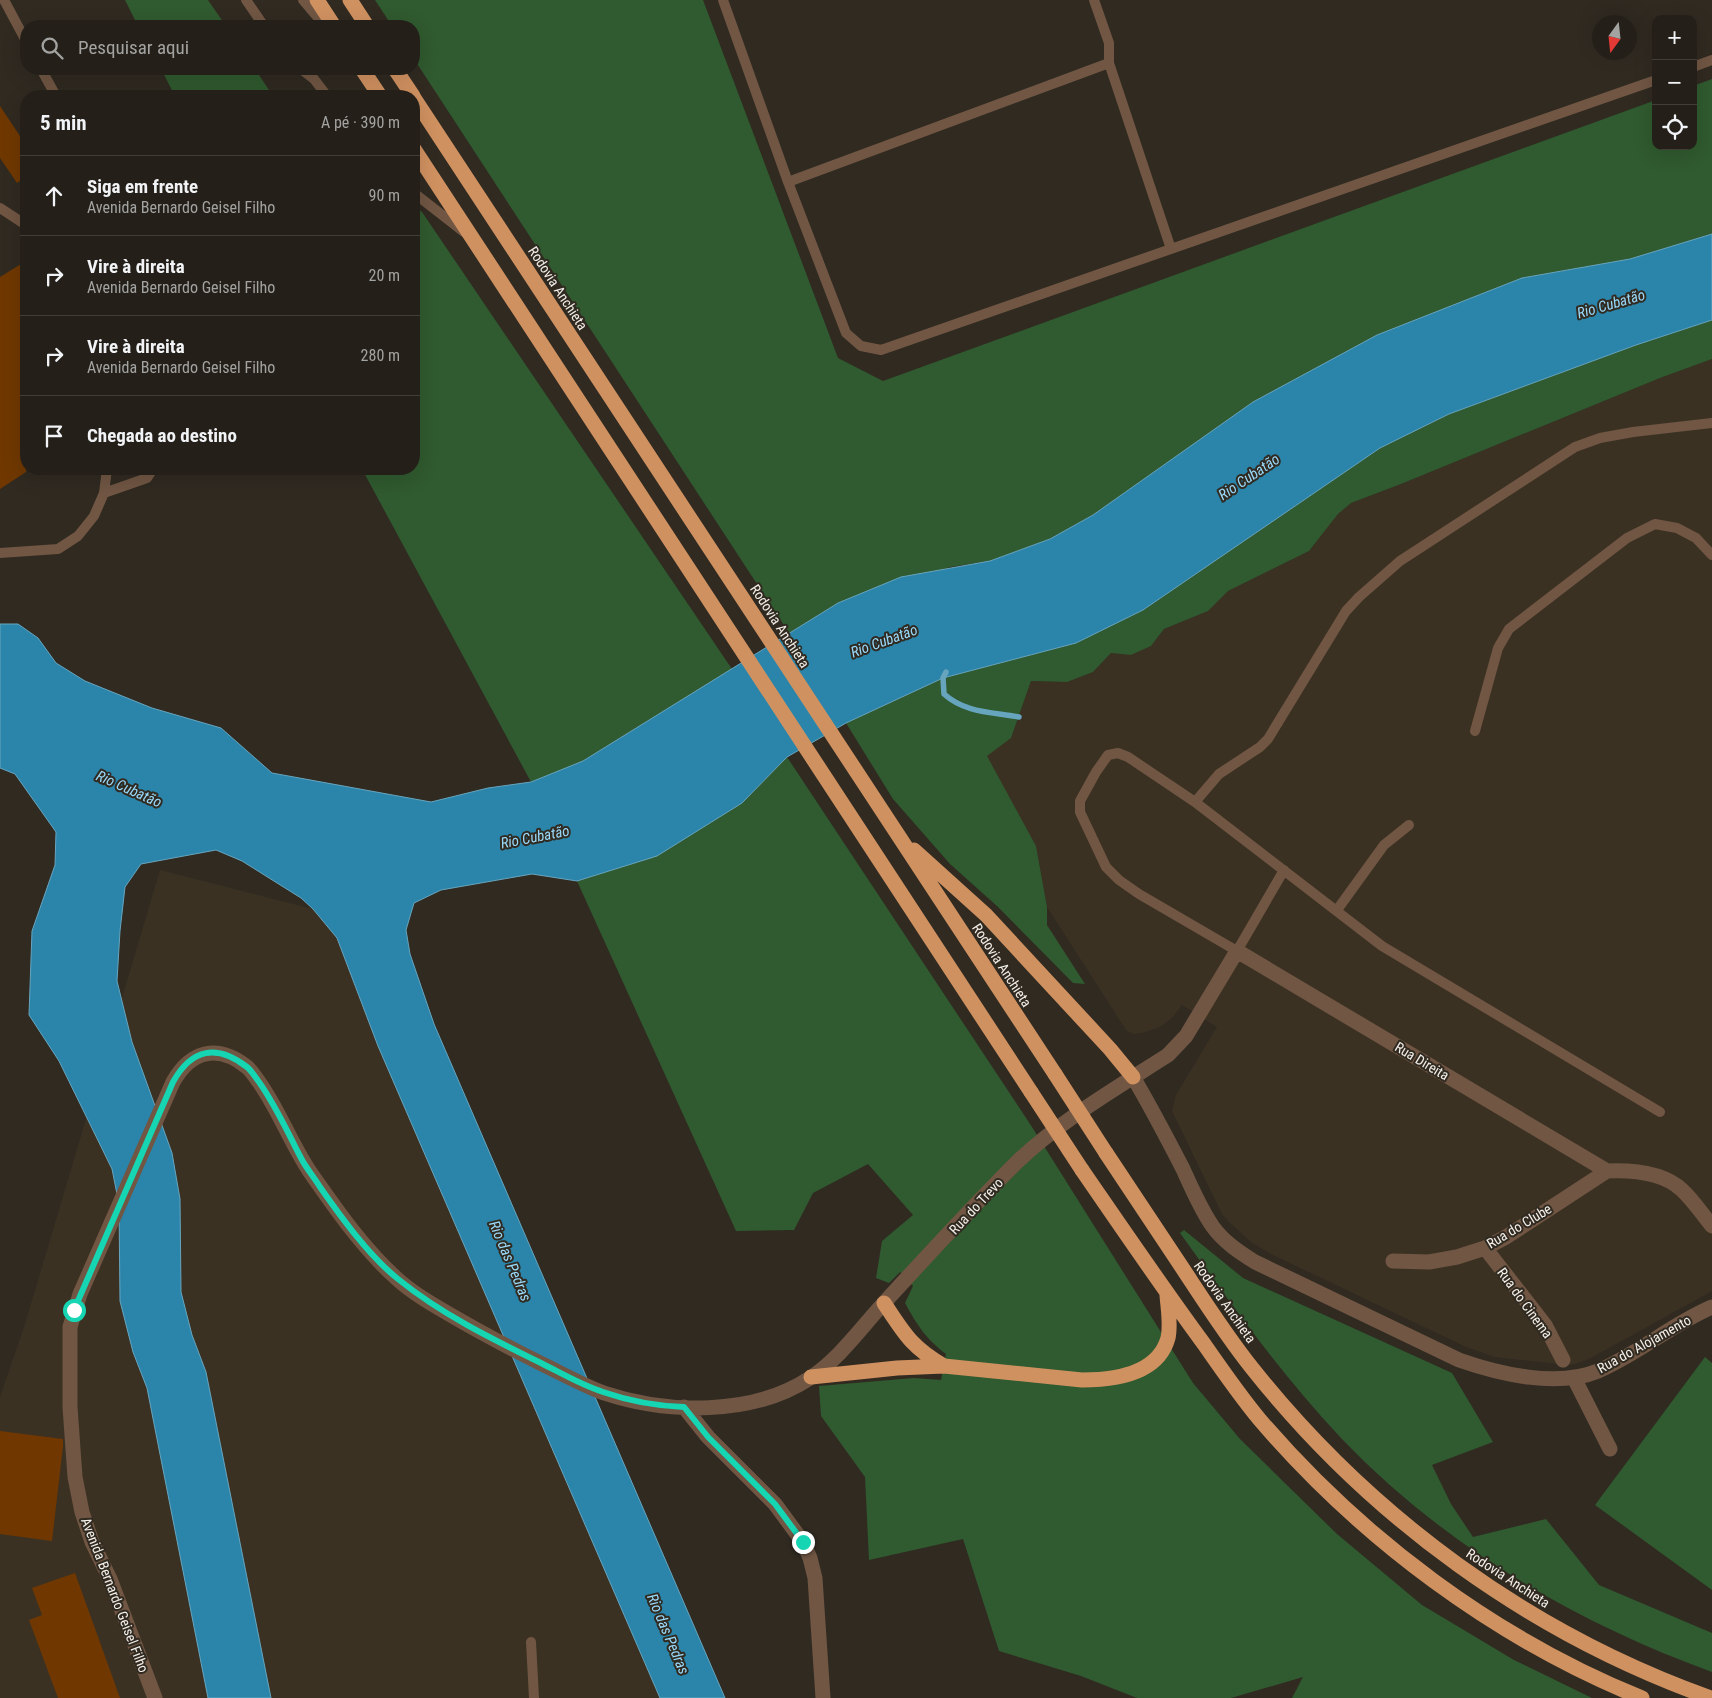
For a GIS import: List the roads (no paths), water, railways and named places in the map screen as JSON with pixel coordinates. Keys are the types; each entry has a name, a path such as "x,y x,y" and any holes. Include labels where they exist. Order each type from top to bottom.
{"highway":[{"path":"317,0 330,20"},
{"path":"350,0 363,20"},
{"path":"364,75 376,90"},
{"name":"Rodovia Anchieta","path":"399,75 408,90"},
{"name":"Rodovia Anchieta","path":"420,108 1106,1153 1224,1330 1251,1367 1305,1430 1364,1489 1408,1527 1461,1568 1566,1634 1634,1667 1711,1698"},
{"path":"420,158 1082,1170 1167,1294 1242,1397 1266,1426 1315,1478 1411,1564 1510,1631 1586,1672 1642,1698"},
{"path":"898,836 986,915 1110,1049 1133,1077"},
{"path":"811,1378 897,1368 944,1366 1082,1380 1103,1380 1120,1377 1150,1364 1159,1357 1165,1347 1169,1322 1167,1294"},
{"path":"884,1303 909,1340 928,1357 944,1366"}],"street":[{"name":"Rua do Trevo","path":"684,1407 733,1405 758,1400 777,1395 811,1378 830,1362 1034,1146 1168,1055 1178,1046 1186,1036 1237,951"},
{"name":"Rua Direita","path":"1237,951 1607,1171"},
{"name":"Avenida Bernardo Geisel Filho","path":"155,1698 110,1579 92,1542 82,1512 75,1477 70,1406 70,1327 80,1294 94,1261 180,1069 189,1060 213,1052 228,1055 249,1069 268,1095 303,1161 338,1213 364,1245 396,1278 428,1302 490,1339 602,1392 651,1404 684,1407"},
{"name":"Rua do Alojamento","path":"1133,1077 1155,1114 1204,1211 1214,1228 1227,1242 1255,1262 1459,1360 1482,1368 1535,1378 1574,1378 1598,1371 1712,1307"},
{"path":"1607,1171 1624,1170 1659,1176 1681,1189 1712,1226"},
{"name":"Rua do Clube","path":"1393,1261 1430,1262 1457,1257 1485,1248 1506,1237 1607,1171"},
{"name":"Rua do Cinema","path":"1485,1248 1545,1325 1563,1360"},
{"path":"1574,1378 1610,1449"},
{"path":"684,1407 708,1437 775,1504 803,1542 810,1558 815,1578 823,1698"}],"lane":[{"path":"4,0 20,30"},
{"path":"246,0 260,20"},
{"path":"304,0 319,20"},
{"path":"723,0 788,182 846,333 861,346 881,350 1652,81"},
{"path":"1094,0 1109,43 1109,63 1170,249"},
{"path":"1697,65 1712,60"},
{"path":"788,182 1109,63"},
{"path":"44,75 53,90"},
{"path":"309,75 322,90"},
{"path":"420,198 469,235"},
{"path":"0,208 20,222"},
{"path":"1195,802 1219,774 1260,747 1268,739 1346,611 1400,561 1575,447 1600,438 1633,432 1712,423"},
{"path":"0,553 58,549 78,536 94,516 104,492 106,475"},
{"path":"104,492 147,478 149,475"},
{"path":"1475,731 1498,648 1508,629 1627,538 1655,524 1677,528 1696,538 1712,555"},
{"path":"1284,870 1237,951 1139,894 1119,880 1106,867 1080,812 1080,800 1108,755 1118,753 1128,757 1195,802 1398,957 1660,1112"},
{"path":"1338,910 1384,845 1409,825"},
{"path":"531,1642 534,1698"}],"water":[{"path":"1712,234 1712,320 1636,345 1449,414 1380,448 1143,610 1076,643 943,678 846,723 787,757 742,803 657,856 577,881 532,874 441,890 414,903 406,930 410,954 434,1024 725,1698 660,1698 378,1046 337,938 313,909 301,898 242,861 216,850 141,864 125,887 117,981 132,1042 172,1153 180,1199 181,1292 192,1335 206,1372 271,1698 208,1698 147,1388 133,1352 120,1301 119,1204 112,1169 59,1061 29,1015 32,931 55,865 56,832 15,774 0,768 0,624 18,624 38,638 56,663 85,681 152,708 221,728 272,773 431,802 488,788 531,782 583,761 838,603 901,577 990,561 1050,539 1093,515 1253,402 1377,335 1522,278 1630,259"}],"waterway":[{"path":"946,672 943,678 944,694 952,700 979,711 1019,717"}],"water label":[{"name":"Rio Cubatão","path":"1611,304"},
{"name":"Rio Cubatão","path":"1249,477"},
{"name":"Rio Cubatão","path":"884,641"},
{"name":"Rio Cubatão","path":"129,789"},
{"name":"Rio Cubatão","path":"535,837"},
{"name":"Rio das Pedras","path":"510,1261"},
{"name":"Rio das Pedras","path":"668,1634"}]}
